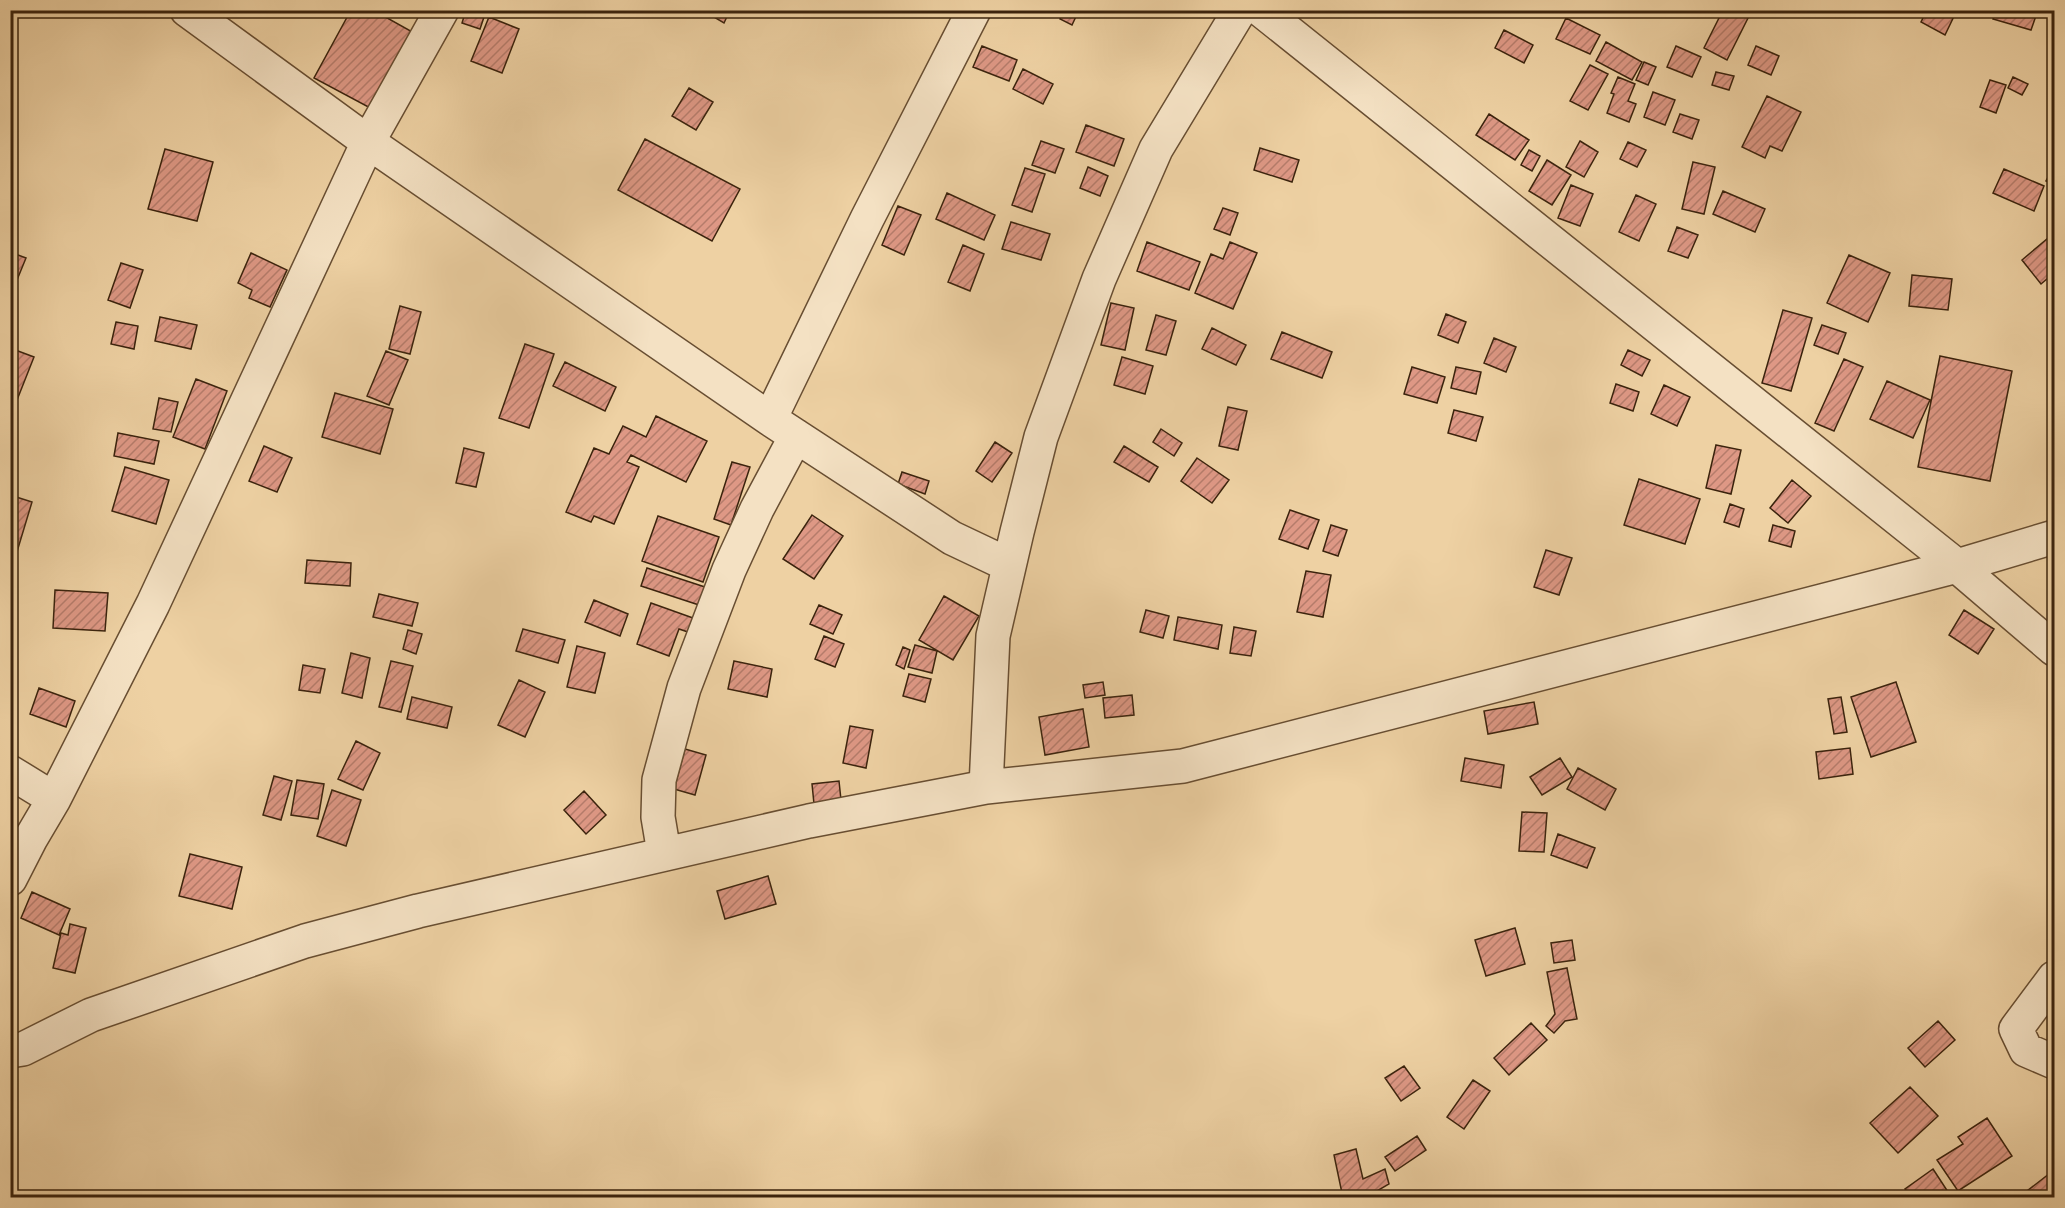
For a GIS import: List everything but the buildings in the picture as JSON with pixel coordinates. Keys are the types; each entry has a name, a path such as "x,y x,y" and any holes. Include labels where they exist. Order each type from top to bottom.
{"street":[{"path":"187,10 368,142 783,428 952,538 1009,565"},
{"path":"10,879 54,799 158,593 368,142 442,10"},
{"path":"664,853 658,817 659,780 684,688 729,570 757,509 783,428 861,230 974,10"},
{"path":"986,788 993,636 1041,437 1099,279 1156,149 1240,10"},
{"path":"1260,10 1957,566 2055,649"},
{"path":"10,1051 23,1050 91,1015 305,941 418,911 809,821 986,788 1183,766 1957,566 2055,537"},
{"path":"10,772 54,799"},
{"path":"2055,978 2016,1029 2026,1050 2055,1062"}]}
